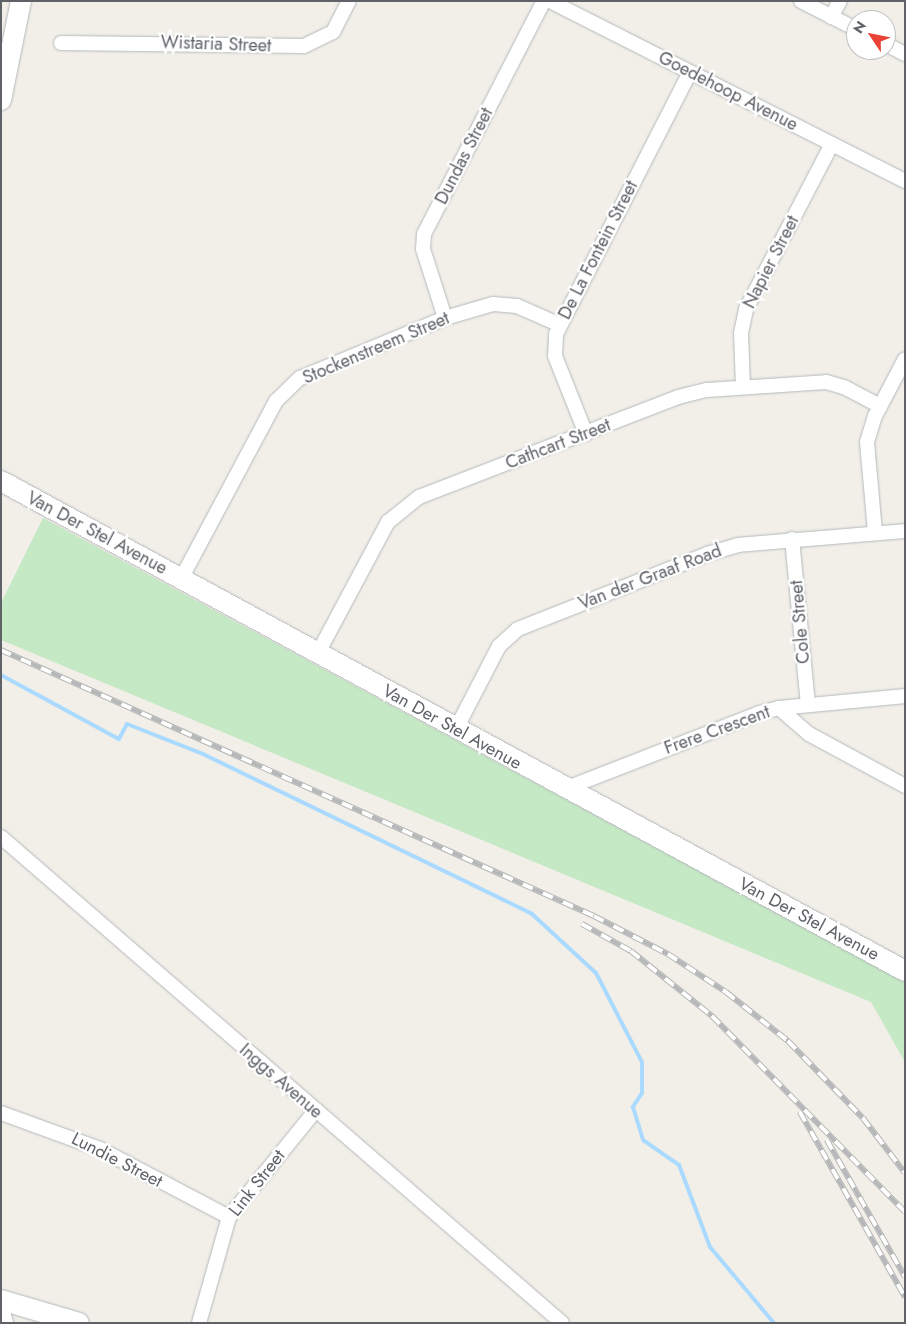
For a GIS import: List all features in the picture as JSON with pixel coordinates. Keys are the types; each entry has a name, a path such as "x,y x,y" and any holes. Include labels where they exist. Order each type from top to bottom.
{"street":[{"path":"1,100 21,1"},
{"name":"Wistaria Street","path":"61,43 304,46 333,32 349,1"},
{"name":"Dundas Street","path":"444,318 423,249 424,234 544,1"},
{"name":"Goedehoop Avenue","path":"550,1 905,181"},
{"path":"801,1 846,24"},
{"path":"832,17 840,1"},
{"name":"De La Fontein Street","path":"586,434 555,356 556,334 690,72"},
{"name":"Napier Street","path":"744,387 741,333 746,309 832,144"},
{"name":"Stockenstreem Street","path":"181,579 276,401 287,388 300,378 444,318 504,303 560,325"},
{"path":"874,532 867,450 880,406 905,359"},
{"name":"Cathcart Street","path":"318,653 388,522 397,512 419,497 684,395 744,387 826,382 844,387 880,406"},
{"name":"Van Der Stel Avenue","path":"1,481 456,729 905,970"},
{"name":"Van der Graaf Road","path":"456,729 494,655 512,632 707,554 738,545 874,532 905,531"},
{"name":"Cole Street","path":"792,539 808,705"},
{"name":"Frere Crescent","path":"566,788 748,716 779,708 905,696"},
{"path":"779,708 809,734 905,786"},
{"name":"Inggs Avenue","path":"1,837 562,1323"},
{"name":"Link Street","path":"199,1323 229,1217 316,1110"},
{"name":"Lundie Street","path":"1,1113 100,1149 229,1217"},
{"path":"1,1300 63,1321"},
{"path":"1,1304 6,1323"}],"green space":[{"path":"43,518 905,982 905,1062 871,1002 1,640 1,603"}],"waterway":[{"path":"1,675 119,739 127,724 203,754 532,914 596,973 642,1062 642,1093 633,1107 643,1140 679,1165 710,1247 774,1323"}],"railway":[{"path":"1,650 594,916 668,954 726,992 788,1041 863,1118 905,1173"},
{"path":"582,924 631,951 712,1016 905,1212"},
{"path":"800,1112 905,1297"},
{"path":"827,1140 905,1277"}]}
